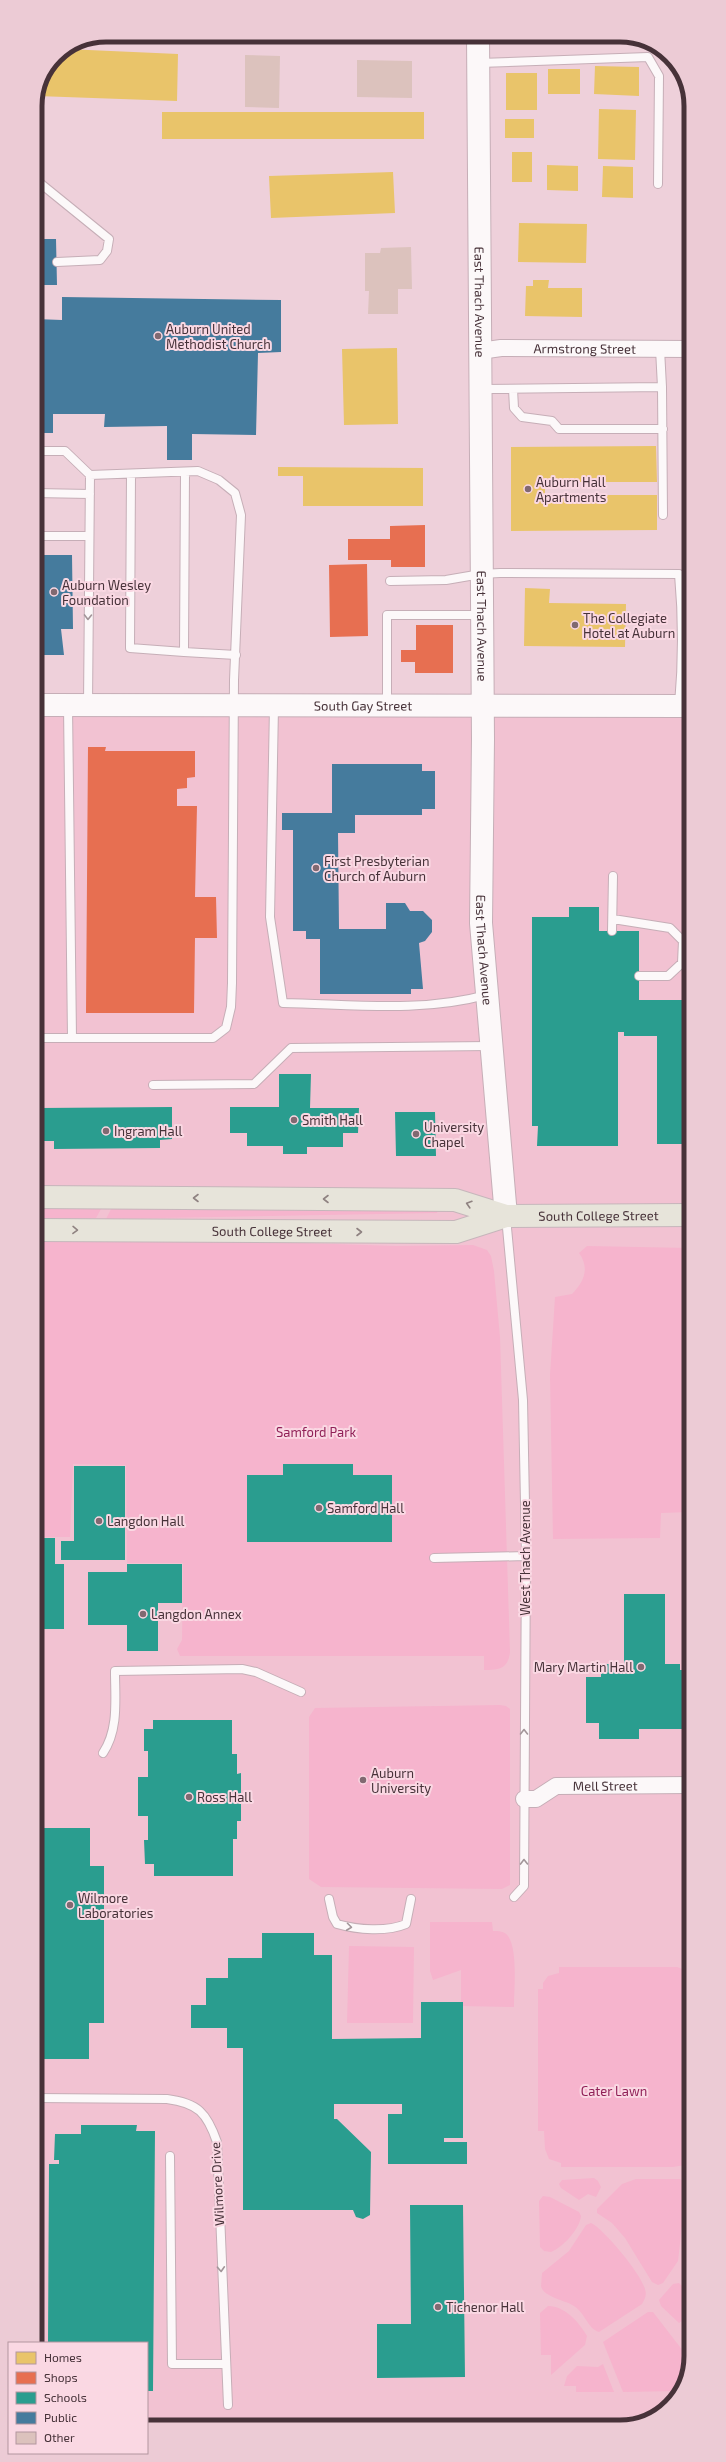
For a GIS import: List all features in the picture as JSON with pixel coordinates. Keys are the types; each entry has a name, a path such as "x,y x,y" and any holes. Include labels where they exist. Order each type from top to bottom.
{"main road":[{"name":"South College Street","path":"42,1197 455,1200 506,1216"},
{"name":"South College Street","path":"42,1230 456,1232 506,1216 684,1215"}],"street":[{"name":"East Thach Avenue","path":"478,42 482,615 481,924 506,1216"},
{"name":"Armstrong Street","path":"480,350 500,348 684,349"},
{"name":"South Gay Street","path":"42,705 234,704 387,706 684,706"},
{"name":"Mell Street","path":"524,1799 536,1799 556,1786 684,1785"}],"lane":[{"path":"478,63 648,57 659,76 658,184"},
{"path":"42,185 109,239 107,251 100,260 57,262"},
{"path":"660,349 663,429 663,515"},
{"path":"480,389 662,387"},
{"path":"513,389 514,408 522,417 552,421 559,429 663,429"},
{"path":"42,451 65,451 90,475 198,471 219,480 235,493 240,515 234,704 232,983 231,1007 226,1028 213,1038 42,1038"},
{"path":"184,472 184,652"},
{"path":"132,474 130,648 236,655"},
{"path":"72,1038 78,705 90,536 90,475"},
{"path":"42,493 90,494"},
{"path":"42,536 90,536"},
{"path":"390,581 446,580 481,574 678,574 682,610 684,706"},
{"path":"387,706 387,615 482,615"},
{"path":"274,705 270,917 283,1003 420,1006 458,1003 486,995"},
{"path":"612,931 613,876"},
{"path":"613,918 670,928 683,941 682,963 668,976 638,976"},
{"path":"153,1085 254,1084 291,1048 491,1046"},
{"name":"West Thach Avenue","path":"506,1216 523,1400 526,1556 524,1886 514,1897"},
{"path":"434,1558 526,1556"},
{"path":"103,1753 109,1744 115,1718 115,1671 242,1669 256,1672 301,1692"},
{"path":"329,1899 333,1917 338,1924 370,1928 396,1928 406,1924 411,1900"},
{"name":"Wilmore Drive","path":"42,2098 167,2099 183,2101 199,2109 210,2124 217,2142 219,2230 228,2405"},
{"path":"170,2156 172,2364 226,2364"}],"shaded area":[{"name":"Auburn University","path":"42,705 684,706 684,2356 681,2376 671,2395 662,2404 640,2417 620,2420 148,2420 148,2342 42,2342"}],"green space":[{"path":"42,1209 101,1209 96,1218 42,1218"},
{"path":"111,1209 438,1209 437,1213 106,1219"},
{"name":"Samford Park","path":"42,1238 169,1239 396,1246 473,1245 487,1250 491,1256 494,1271 500,1337 510,1652 509,1658 505,1665 494,1670 484,1670 484,1656 180,1656 177,1649 182,1640 183,1563 127,1563 126,1465 73,1464 70,1537 42,1537"},
{"path":"587,1246 684,1248 684,1512 661,1513 660,1538 553,1539 550,1375 555,1297 572,1294 580,1285 585,1269 579,1253"},
{"path":"506,1706 510,1709 510,1885 502,1889 321,1887 309,1879 309,1717 315,1708"},
{"path":"430,1922 492,1922 493,1931 505,1933 508,1936 513,1950 514,1960 514,2007 461,2006 461,1970 433,1980 430,1971"},
{"path":"349,1946 414,1947 413,2023 347,2023"},
{"name":"Cater Lawn","path":"559,1967 677,1967 684,1970 684,2165 673,2167 561,2167 561,2163 549,2159 545,2149 544,2131 538,2131 538,1989 543,1989 543,1983 548,1976 559,1973"},
{"path":"594,2178 598,2181 601,2187 596,2197 588,2194 579,2200 561,2188 559,2184 562,2180"},
{"path":"636,2179 680,2179 684,2182 684,2208 678,2261 663,2283 658,2285 652,2282 625,2238 612,2223 597,2213 597,2209 622,2184"},
{"path":"543,2196 550,2197 579,2212 581,2216 577,2227 570,2237 560,2247 551,2252 544,2251 540,2247 539,2201"},
{"path":"591,2223 613,2243 630,2263 642,2282 646,2293 642,2304 599,2332 592,2328 578,2309 550,2296 541,2286 542,2273 569,2251 586,2225"},
{"path":"679,2283 683,2287 683,2320 679,2323 661,2306 659,2300 673,2284"},
{"path":"548,2306 566,2312 576,2320 587,2336 585,2345 551,2375 551,2355 541,2355 540,2313"},
{"path":"648,2312 653,2312 684,2352 681,2376 673,2391 623,2392 603,2342"},
{"path":"603,2364 614,2392 576,2392 576,2386 564,2386 567,2376 577,2366 598,2367"}],"building: Homes":[{"path":"77,50 178,54 177,101 43,96 47,82 53,71 61,61"},
{"path":"595,66 639,67 639,96 594,94"},
{"path":"548,69 580,69 580,94 548,94"},
{"path":"506,73 537,73 537,110 506,110"},
{"path":"599,109 636,110 635,160 598,159"},
{"path":"162,112 424,112 424,139 162,139"},
{"path":"505,119 534,119 534,138 505,138"},
{"path":"512,152 532,152 532,182 512,182"},
{"path":"547,165 578,166 578,191 547,190"},
{"path":"603,166 633,167 633,198 602,197"},
{"path":"393,172 395,213 271,218 269,176"},
{"path":"519,223 587,224 586,263 518,262"},
{"path":"533,280 549,280 548,288 582,288 582,317 525,316 526,286 533,286"},
{"path":"397,348 398,424 344,425 342,349"},
{"name":"Auburn Hall Apartments","path":"656,446 657,482 545,482 545,495 657,495 657,530 511,531 511,447"},
{"path":"278,467 423,468 423,506 303,506 303,476 278,476"},
{"name":"The Collegiate Hotel at Auburn","path":"525,588 550,589 549,603 626,604 625,647 524,646"}],"building: Shops":[{"path":"425,525 425,567 391,567 391,560 348,560 348,539 390,539 390,526"},
{"path":"367,564 368,636 330,637 329,565"},
{"path":"416,625 453,625 453,673 415,673 415,662 401,662 401,650 416,650"},
{"path":"88,747 106,747 105,751 195,751 195,777 187,778 187,788 177,789 177,806 197,806 195,897 216,897 217,938 195,938 194,1013 86,1013"}],"building: Schools":[{"path":"569,907 599,907 599,931 639,931 639,1000 684,1000 684,1144 657,1144 657,1036 624,1036 624,1032 618,1032 618,1146 537,1146 538,1126 532,1126 532,917 569,917"},
{"name":"Smith Hall","path":"279,1074 311,1074 310,1108 359,1108 358,1133 343,1133 343,1147 307,1147 307,1154 283,1154 283,1146 247,1146 247,1133 230,1133 230,1107 279,1107"},
{"name":"Ingram Hall","path":"172,1107 172,1139 160,1140 160,1148 54,1149 54,1141 42,1141 42,1108"},
{"name":"University Chapel","path":"395,1112 435,1112 436,1156 396,1156"},
{"name":"Samford Hall","path":"283,1464 353,1464 353,1475 392,1475 392,1542 247,1542 247,1475 283,1475"},
{"name":"Langdon Hall","path":"74,1466 125,1466 125,1560 61,1560 61,1541 74,1541"},
{"path":"42,1538 55,1538 55,1564 64,1564 64,1629 42,1629"},
{"name":"Langdon Annex","path":"127,1564 182,1564 182,1603 158,1603 158,1651 127,1651 127,1625 88,1625 88,1572 127,1572"},
{"name":"Mary Martin Hall","path":"624,1594 665,1594 665,1664 680,1664 680,1670 684,1670 684,1729 639,1729 639,1739 599,1739 599,1723 586,1723 586,1677 601,1677 601,1664 624,1664"},
{"name":"Ross Hall","path":"153,1720 232,1720 232,1754 237,1754 237,1774 241,1773 241,1821 237,1821 237,1839 233,1839 233,1876 154,1876 154,1864 145,1864 144,1840 148,1840 148,1816 138,1816 138,1777 148,1777 148,1751 144,1751 144,1729 153,1729"},
{"name":"Wilmore Laboratories","path":"42,1828 90,1828 90,1866 104,1866 104,2023 89,2023 89,2059 42,2059"},
{"path":"262,1933 314,1933 314,1955 332,1955 332,2039 421,2038 421,2002 463,2002 463,2138 444,2138 444,2142 467,2142 467,2164 388,2164 388,2114 402,2114 402,2104 334,2104 334,2119 337,2119 371,2152 370,2215 363,2219 356,2217 353,2210 243,2210 243,2048 227,2048 227,2028 191,2028 191,2005 206,2005 206,1978 228,1978 228,1958 262,1958"},
{"path":"81,2125 137,2125 136,2131 155,2131 153,2391 148,2391 148,2342 48,2342 49,2164 59,2164 59,2160 54,2160 55,2134 81,2134"},
{"name":"Tichenor Hall","path":"410,2205 463,2205 465,2377 377,2378 377,2324 411,2324"}],"building: Public":[{"path":"42,239 56,239 57,285 42,285"},
{"name":"Auburn United Methodist Church","path":"62,297 281,300 281,352 258,353 256,435 192,434 192,460 167,460 167,426 104,427 105,414 53,414 53,433 42,433 42,319 62,320"},
{"name":"Auburn Wesley Foundation","path":"42,555 72,555 73,629 61,629 64,655 42,655"},
{"name":"First Presbyterian Church of Auburn","path":"332,764 422,764 422,771 435,771 435,809 422,809 422,815 355,815 355,833 338,833 339,929 386,929 386,903 405,903 410,911 423,911 432,920 432,932 425,941 419,943 423,989 411,989 411,994 320,994 320,939 306,939 306,931 293,931 293,830 282,830 282,813 332,813"}],"building: Other":[{"path":"245,55 280,56 279,108 245,107"},
{"path":"357,60 412,61 412,98 357,97"},
{"path":"411,247 412,289 398,289 398,314 368,314 369,291 365,291 365,253 380,253 381,248"}],"place":[{"name":"Auburn United Methodist Church","path":"158,336"},
{"name":"Auburn Hall Apartments","path":"528,489"},
{"name":"Auburn Wesley Foundation","path":"54,592"},
{"name":"The Collegiate Hotel at Auburn","path":"575,625"},
{"name":"First Presbyterian Church of Auburn","path":"316,868"},
{"name":"Smith Hall","path":"294,1120"},
{"name":"Ingram Hall","path":"106,1131"},
{"name":"University Chapel","path":"416,1134"},
{"name":"Samford Hall","path":"319,1508"},
{"name":"Langdon Hall","path":"99,1521"},
{"name":"Langdon Annex","path":"143,1614"},
{"name":"Mary Martin Hall","path":"641,1667"},
{"name":"Auburn University","path":"363,1780"},
{"name":"Ross Hall","path":"189,1797"},
{"name":"Wilmore Laboratories","path":"70,1905"},
{"name":"Tichenor Hall","path":"438,2307"}]}
